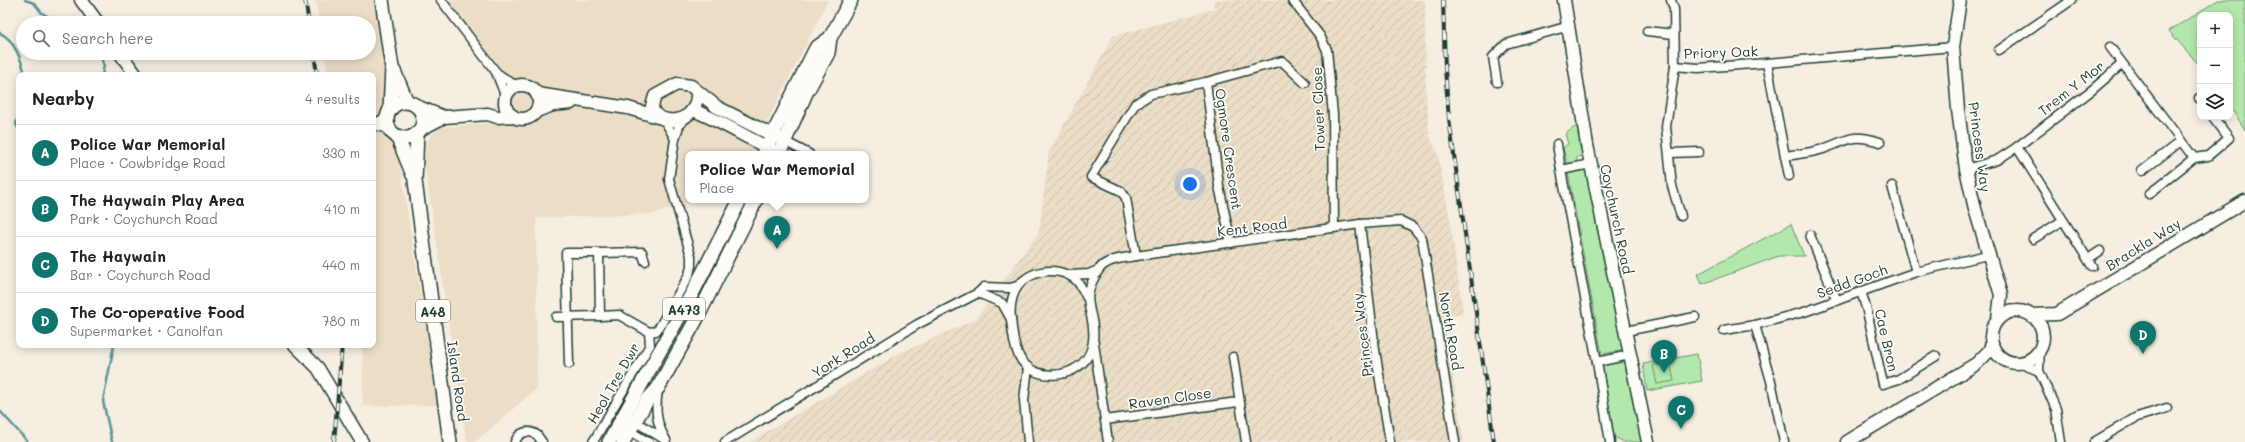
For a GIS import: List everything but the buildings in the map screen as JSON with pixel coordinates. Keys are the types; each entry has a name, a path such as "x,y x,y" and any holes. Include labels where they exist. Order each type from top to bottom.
{"main road":[{"name":"A48","path":"382,0 392,68 391,123 415,181"},
{"path":"781,151 806,93 828,53 830,38 851,0"},
{"path":"764,151 816,48 830,38"},
{"name":"A48","path":"392,68 412,104 422,116 419,131 415,181"},
{"path":"412,104 399,103 391,123 410,137 419,131"},
{"name":"Island Road","path":"415,181 450,442"},
{"name":"A473","path":"622,442 627,423 738,203"},
{"name":"A473","path":"609,442 658,388 697,318 754,203"}],"street":[{"path":"81,0 93,16"},
{"path":"441,0 496,72 505,97 508,112 513,116"},
{"name":"Tower Close","path":"1292,0 1320,36 1327,50 1332,114 1334,228"},
{"name":"Coychurch Road","path":"1564,0 1591,164 1648,442"},
{"name":"Priory Oak","path":"1671,0 1674,9 1675,66 1666,127 1670,153 1672,186 1681,216"},
{"name":"Princess Way","path":"1960,0 1953,47 1958,110 1966,169 1988,255 2001,295 2001,310 1998,319"},
{"path":"1999,50 2072,0"},
{"path":"1497,82 1494,57 1506,44 1569,26"},
{"name":"Priory Oak","path":"1647,31 1674,34"},
{"name":"Priory Oak","path":"1675,66 1698,68 1953,47"},
{"path":"2110,47 2122,64"},
{"path":"125,60 134,72"},
{"name":"Ogmore Crescent","path":"1136,256 1126,198 1121,191 1092,177 1135,104 1151,94 1206,82 1282,61 1305,83"},
{"path":"1767,63 1789,176"},
{"name":"Trem Y Mor","path":"1966,169 1997,160 2017,147 2092,90 2122,64 2194,158"},
{"path":"496,72 516,86"},
{"name":"Ogmore Crescent","path":"1206,82 1219,186 1231,243"},
{"path":"628,108 643,105 653,99 659,92 677,84 691,86 717,107 803,151"},
{"path":"488,114 496,110 505,97 516,86 524,85 529,87 537,94 578,102 628,108 662,119 674,121 691,112 696,105 697,92"},
{"path":"536,111 538,104 537,94"},
{"path":"653,99 653,112 662,119 675,139"},
{"path":"419,131 444,117 488,114 497,117 513,116 523,119 536,111 553,105 578,102"},
{"path":"412,104 444,117"},
{"path":"691,112 716,120 764,151"},
{"name":"Heol Tre Dwr","path":"593,442 650,345 649,332 656,331 660,326 689,275 691,256 669,187 675,139 679,126 691,112"},
{"path":"2148,194 2194,158 2208,156 2230,138 2215,120"},
{"path":"376,125 391,123"},
{"path":"376,125 391,123"},
{"path":"1785,156 1822,150 1847,138 1863,136 1880,142"},
{"path":"2142,171 2181,141"},
{"path":"1557,144 1597,362 1610,442"},
{"path":"2017,147 2062,221 2090,262 2100,251"},
{"path":"1670,153 1699,152"},
{"path":"1561,170 1591,164"},
{"path":"1892,186 1916,272"},
{"name":"Brackla Way","path":"2042,333 2057,314 2202,225 2245,201"},
{"name":"Kent Road","path":"1069,275 1089,274 1098,270 1109,262 1136,256 1360,224 1400,221 1413,227"},
{"path":"2033,239 2062,221"},
{"name":"Princes Way","path":"1360,224 1375,350 1390,442"},
{"name":"North Road","path":"1413,227 1422,238 1455,442"},
{"path":"1810,236 1837,301"},
{"path":"569,364 566,254 642,252 645,261"},
{"path":"599,253 600,316"},
{"name":"Sedd Goch","path":"1724,330 1755,325 1804,312 1916,272 1988,255"},
{"path":"1087,298 1089,287 1098,270"},
{"path":"1094,340 1091,350 1081,365 1063,374 1046,375 1028,367 1021,360 1016,349 1011,320 1011,307 1017,286 1031,275 1049,271 1069,275 1081,286 1087,298 1094,340 1108,442"},
{"name":"York Road","path":"724,442 918,324 978,293 984,287 1010,288 1017,286"},
{"name":"Cae Bron","path":"1861,292 1867,311 1883,384 1899,379 1936,356"},
{"path":"978,293 1002,303 1011,320"},
{"name":"Princess Way","path":"2001,295 2018,312"},
{"path":"2039,371 2013,362 1996,352 1992,344 1991,335 1998,319 2006,314 2018,312 2031,315 2039,323 2042,333 2039,371 2056,409 2061,442"},
{"name":"Brackla Way","path":"2031,315 2057,314"},
{"path":"556,317 619,315 649,332"},
{"path":"1626,331 1696,317"},
{"path":"1755,325 1771,381 1784,442"},
{"path":"1847,442 1976,364 1989,350 1992,344"},
{"path":"1976,364 2030,360 2040,347"},
{"path":"299,348 318,368 362,442"},
{"path":"1597,362 1630,355"},
{"path":"1233,357 1238,402 1246,442"},
{"path":"1028,367 1024,410 1028,442"},
{"path":"658,388 656,413 660,431 667,441"},
{"name":"Raven Close","path":"1105,420 1238,402"},
{"path":"2094,442 2137,416 2167,408"},
{"path":"627,423 667,441"},
{"path":"627,423 648,442"},
{"path":"515,442 519,434 528,431 537,434 542,442"}],"shaded area":[{"path":"316,0 374,0 438,405 363,406 363,348 376,348 376,72 327,72 325,60 376,60 376,16 318,16"},
{"path":"447,0 828,0 752,151 685,151 686,203 653,214 536,218 537,388 475,442 467,442 424,159 426,145 432,133 441,127 490,123 498,97 502,70 461,20"},
{"path":"1213,0 1425,0 1426,97 1430,138 1437,151 1449,213 1463,313 1442,316 1464,442 750,442 898,354 976,319 1039,232 1049,152 1113,36 1215,9"}],"green space":[{"path":"2218,0 2245,0 2245,130 2233,111 2233,12 2199,12"},
{"path":"2197,13 2197,63 2169,31"},
{"path":"1578,125 1583,156 1577,157 1577,162 1567,164 1563,148 1568,144 1565,134"},
{"path":"1588,169 1626,350 1602,354 1568,173"},
{"path":"1791,224 1804,256 1779,256 1702,284 1698,274"},
{"path":"1697,354 1702,381 1647,391 1643,364"},
{"path":"1629,358 1646,442 1624,442 1614,437 1602,364"},
{"path":"1670,362 1674,381 1657,384 1653,365"}],"waterway":[{"path":"25,0 34,3 42,13 47,16"},
{"path":"0,33 9,40 16,50"},
{"path":"20,60 24,72"},
{"path":"102,60 104,65 103,72"},
{"path":"112,442 103,401 113,348"},
{"path":"0,411 28,442"}],"railway":[{"path":"305,0 308,16"},
{"path":"1443,0 1445,69 1449,119 1494,442"},
{"path":"315,60 317,72"},
{"path":"334,442 342,348"}],"place":[{"name":"Police War Memorial","path":"777,249"},
{"name":"The Co-operative Food","path":"2143,354"},
{"name":"The Haywain Play Area","path":"1664,373"},
{"name":"The Haywain","path":"1681,429"}]}
